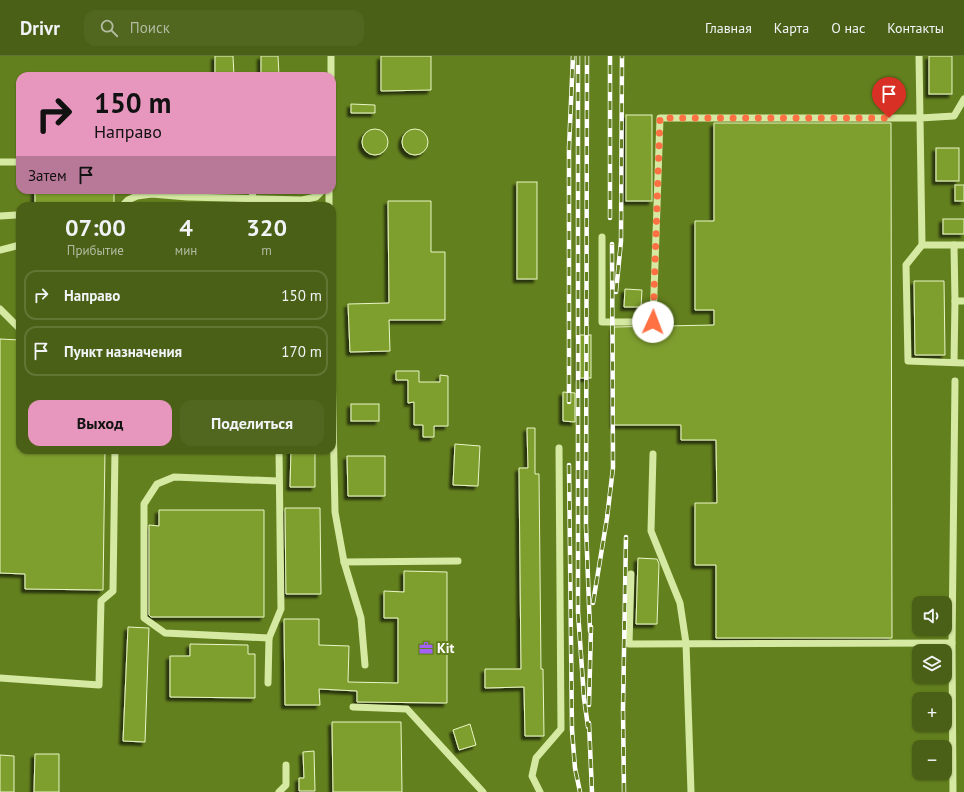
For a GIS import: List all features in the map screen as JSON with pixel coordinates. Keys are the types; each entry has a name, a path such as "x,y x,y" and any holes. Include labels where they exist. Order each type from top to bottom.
{"lane":[{"path":"331,56 331,72"},
{"path":"919,56 922,245 906,265 908,362 964,363"},
{"path":"602,237 602,322 653,322 660,118 920,118 954,116 964,99"},
{"path":"0,162 16,162"},
{"path":"126,202 137,196 152,194 187,197 302,200 316,197 319,194"},
{"path":"252,199 253,194"},
{"path":"0,216 16,215"},
{"path":"922,245 964,245"},
{"path":"954,245 954,362"},
{"path":"0,250 16,246"},
{"path":"955,301 964,301"},
{"path":"0,309 16,325"},
{"path":"953,792 952,643 955,381"},
{"path":"540,792 532,776 536,758 561,729 560,448"},
{"path":"0,678 99,685 101,601 113,591 115,454"},
{"path":"268,682 270,638 281,609 278,481 279,454"},
{"path":"334,454 335,512 344,562 361,618 365,666"},
{"path":"653,454 651,531 680,603 686,643 691,792"},
{"path":"270,638 165,633 144,618 144,504 157,484 174,477 278,481"},
{"path":"344,562 458,561"},
{"path":"631,574 629,644 952,643"},
{"path":"353,707 407,709 483,792"},
{"path":"279,792 286,785 286,765"}],"building":[{"path":"215,56 233,56 234,72 215,72"},
{"path":"261,56 278,56 279,72 261,72"},
{"path":"381,56 431,56 431,90 381,91"},
{"path":"929,56 952,56 952,94 929,94"},
{"path":"351,104 375,105 375,113 351,113"},
{"path":"626,115 652,115 652,201 626,201"},
{"path":"714,123 891,123 892,638 716,638 716,565 695,565 695,503 717,503 716,440 681,440 681,425 614,425 614,327 714,325 714,310 695,310 695,221 714,221"},
{"path":"375,129 384,133 388,142 384,151 375,155 366,151 362,142 366,133"},
{"path":"415,129 424,133 428,142 424,151 415,155 406,151 402,142 406,133"},
{"path":"936,148 959,148 959,181 936,181"},
{"path":"517,182 537,182 537,279 517,279"},
{"path":"955,185 964,185 964,201 955,201"},
{"path":"35,194 114,194 114,202 35,202"},
{"path":"388,201 431,201 431,252 445,252 445,320 389,320 390,351 350,352 348,304 389,303"},
{"path":"943,219 964,219 964,234 943,234"},
{"path":"914,281 944,281 945,355 915,355"},
{"path":"625,289 642,290 641,307 624,307"},
{"path":"580,335 591,335 591,378 580,378"},
{"path":"0,339 16,340 16,454 105,454 103,590 25,589 25,574 0,573"},
{"path":"396,371 419,371 419,382 440,382 440,375 448,376 448,426 434,426 434,437 423,437 423,425 414,425 414,402 408,403 408,380 396,380"},
{"path":"563,392 575,393 575,422 563,421"},
{"path":"351,404 379,404 379,421 351,421"},
{"path":"527,428 535,428 535,474 539,474 541,669 543,669 544,736 525,736 524,687 485,688 485,669 521,669 519,468 528,468"},
{"path":"455,444 480,446 478,486 453,485"},
{"path":"291,454 315,454 315,487 290,487"},
{"path":"347,456 385,456 385,496 348,496"},
{"path":"285,508 320,508 321,594 286,594"},
{"path":"159,510 264,510 264,617 151,617 149,615 149,525 159,526"},
{"path":"638,558 657,559 659,564 657,624 636,624"},
{"path":"404,571 447,572 447,703 357,702 357,691 319,689 320,705 285,705 284,619 319,619 319,645 349,646 348,682 398,683 398,618 384,618 384,591 404,592"},
{"path":"128,627 149,628 145,742 123,741"},
{"path":"190,644 248,645 248,654 255,654 255,698 170,697 170,656 190,656"},
{"path":"332,722 401,722 402,792 333,792"},
{"path":"470,724 476,745 459,750 453,730"},
{"path":"314,751 315,791 299,791 299,778 304,778 303,752"},
{"path":"35,754 59,754 59,792 34,792"},
{"path":"0,755 14,756 14,792 0,792"}],"railway":[{"path":"569,402 569,148 573,56"},
{"path":"578,56 578,612 584,698 588,727"},
{"path":"587,56 586,526 590,631"},
{"path":"610,56 610,218"},
{"path":"616,292 621,241 622,56"},
{"path":"593,603 607,518 613,468 612,244"},
{"path":"569,465 572,730 575,768 580,792"},
{"path":"624,792 623,709 626,537"},
{"path":"589,705 591,627"},
{"path":"589,723 592,792"}],"place":[{"name":"Kit","path":"426,648"}],"route":[{"path":"653,322 660,118 889,118"}]}
